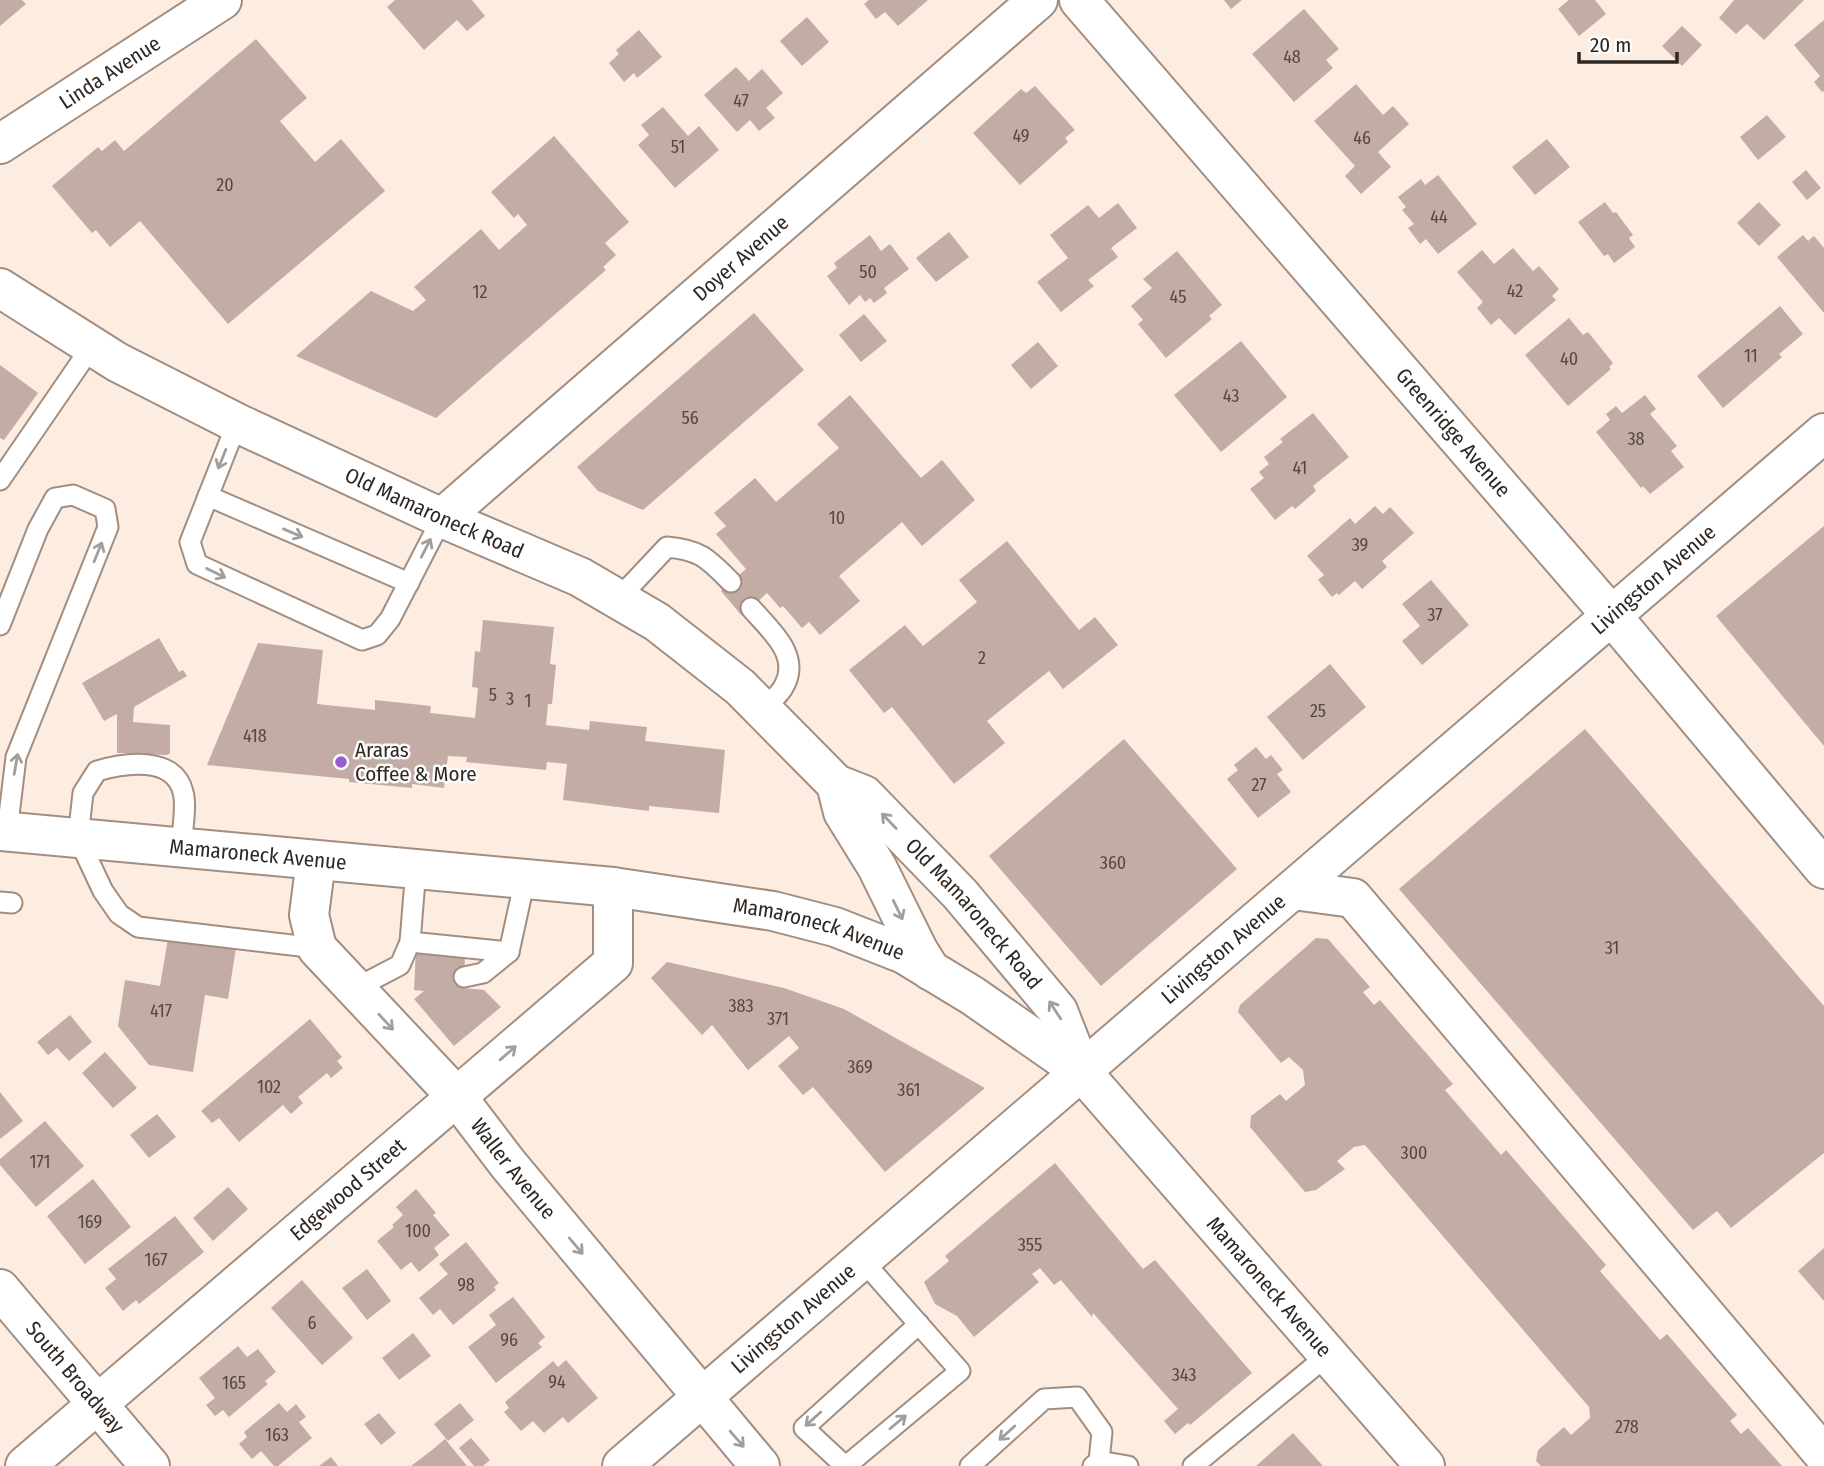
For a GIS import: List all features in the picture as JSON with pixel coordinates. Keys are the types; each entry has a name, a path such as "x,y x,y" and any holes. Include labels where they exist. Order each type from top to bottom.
{"street":[{"name":"Linda Avenue","path":"0,144 222,0"},
{"name":"Doyer Avenue","path":"442,518 1038,0"},
{"name":"Greenridge Avenue","path":"1079,0 1611,615 1824,869"},
{"name":"Old Mamaroneck Road","path":"0,288 117,362 237,423 442,518 580,577 657,622 740,687 836,784 864,795 960,894 1058,1011 1082,1072"},
{"name":"Livingston Avenue","path":"622,1466 1824,433"},
{"name":"Old Mamaroneck Road","path":"836,784 843,812 877,867 931,971"},
{"name":"Mamaroneck Avenue","path":"4,831 613,887 773,911 835,927 905,954 973,996 1082,1072 1425,1466"},
{"name":"Waller Avenue","path":"316,860 309,915 317,948 457,1097 508,1164 760,1466"},
{"name":"Edgewood Street","path":"25,1466 613,963 613,887"},
{"path":"1293,890 1353,898 1824,1455"},
{"name":"South Broadway","path":"0,1289 150,1466"}],"lane":[{"path":"0,480 92,346"},
{"path":"237,423 190,542 197,564 362,640 377,635 390,620 442,518"},
{"path":"0,625 38,529 55,498 73,495 105,509 108,527 16,757 4,831"},
{"path":"208,496 409,583"},
{"path":"618,599 667,547 685,549 707,558 731,582"},
{"path":"751,608 784,647 790,670 784,687 762,709"},
{"path":"181,847 184,793 173,774 151,765 122,764 97,771 83,793 78,838 103,891 119,914 138,927 317,948"},
{"path":"354,989 408,969 416,868"},
{"path":"464,977 483,973 509,952 525,879"},
{"path":"410,942 509,952"},
{"path":"863,1261 919,1324 960,1371 845,1466 804,1428 919,1324"},
{"path":"1193,1466 1328,1355"},
{"path":"970,1466 1044,1399 1077,1397 1102,1432 1096,1463 1128,1466"}],"building":[{"path":"0,0 22,0 26,4 0,26"},
{"path":"395,0 472,0 485,16 467,31 457,20 424,50 387,7"},
{"path":"869,0 928,0 898,26 885,12 876,19 864,4"},
{"path":"1224,0 1242,0 1231,9"},
{"path":"1569,0 1595,0 1606,14 1579,36 1558,9"},
{"path":"1734,0 1804,0 1764,40 1747,24 1736,34 1719,18"},
{"path":"1304,9 1339,49 1326,60 1333,68 1294,102 1252,54"},
{"path":"807,17 829,42 802,66 780,41"},
{"path":"1824,20 1822,92 1814,82 1820,76 1794,45"},
{"path":"1682,26 1702,45 1682,66 1662,46"},
{"path":"639,30 662,57 637,78 634,73 624,82 609,63 619,54 616,50"},
{"path":"256,39 307,98 280,121 315,162 341,139 385,191 228,324 140,221 110,247 96,230 92,233 52,186 98,147 102,151 115,140 124,151"},
{"path":"736,67 749,81 762,69 783,93 766,108 775,118 759,131 750,120 737,132 704,95"},
{"path":"1356,84 1383,115 1393,106 1409,124 1378,152 1391,167 1361,194 1345,176 1355,166 1314,121"},
{"path":"1035,86 1075,130 1065,138 1068,142 1020,185 973,133 1021,89 1026,93"},
{"path":"663,107 688,136 699,126 719,150 675,188 638,145 649,135 641,125"},
{"path":"1767,115 1786,137 1758,160 1740,137"},
{"path":"554,136 629,222 605,243 616,255 603,267 606,270 436,418 296,356 371,291 413,311 426,300 414,287 481,229 499,250 527,225 518,214 514,218 491,192"},
{"path":"1547,139 1570,167 1535,195 1512,167"},
{"path":"1806,170 1821,188 1807,200 1792,182"},
{"path":"1438,175 1477,224 1438,254 1426,239 1420,244 1408,228 1414,224 1402,210 1406,207 1398,197 1421,179 1425,185"},
{"path":"1605,202 1633,235 1629,238 1635,247 1614,263 1608,254 1604,256 1578,222"},
{"path":"1759,202 1781,225 1759,246 1737,223"},
{"path":"1118,203 1137,228 1111,248 1118,257 1088,280 1094,286 1061,312 1037,282 1068,258 1050,235 1088,205 1099,218"},
{"path":"949,232 969,257 936,282 916,258"},
{"path":"870,235 881,251 890,244 909,269 884,288 887,293 874,303 870,298 865,302 860,295 849,305 827,276 837,268 834,263"},
{"path":"1803,235 1808,241 1814,236 1824,248 1824,313 1777,257"},
{"path":"1513,248 1533,271 1539,266 1559,289 1552,296 1556,300 1515,335 1499,318 1491,325 1477,308 1483,302 1457,272 1482,250 1494,264"},
{"path":"1177,251 1222,305 1209,316 1212,319 1166,358 1138,324 1143,320 1131,306 1152,288 1143,279"},
{"path":"1780,306 1803,334 1779,354 1782,357 1723,408 1697,376"},
{"path":"754,313 804,370 643,510 598,491 577,467"},
{"path":"864,314 887,341 861,362 839,335"},
{"path":"1569,318 1583,335 1588,332 1613,363 1609,367 1611,369 1568,406 1525,355"},
{"path":"1241,341 1287,397 1221,452 1174,395"},
{"path":"1038,342 1058,366 1031,389 1011,365"},
{"path":"0,365 38,393 4,440 0,438"},
{"path":"850,395 921,478 942,460 975,500 922,546 902,522 839,576 860,601 820,635 809,622 802,628 783,606 780,608 767,593 742,616 721,591 746,569 716,534 726,526 714,513 755,478 776,502 839,448 817,424"},
{"path":"1645,395 1656,409 1650,414 1677,446 1671,451 1684,467 1650,494 1643,486 1641,488 1596,432 1610,420 1606,414 1616,406 1622,413"},
{"path":"1313,413 1349,457 1313,486 1316,491 1295,509 1292,506 1275,520 1250,489 1264,478 1259,472 1269,464 1264,457 1283,442 1280,439"},
{"path":"1375,506 1383,514 1390,507 1414,533 1382,561 1387,567 1362,589 1355,581 1339,595 1337,593 1332,597 1318,580 1324,575 1307,556 1350,518 1355,524"},
{"path":"1824,526 1824,746 1716,616"},
{"path":"1007,541 1079,630 1095,617 1118,645 1063,689 1049,671 987,721 1005,743 954,784 892,707 884,713 849,670 905,625 923,646 977,602 959,580"},
{"path":"1431,580 1469,625 1422,665 1402,641 1420,626 1402,604"},
{"path":"483,620 554,627 550,664 556,665 552,704 548,704 546,725 589,730 590,721 647,727 645,741 725,750 719,813 649,806 649,811 563,800 567,764 547,762 546,770 466,762 467,757 448,756 444,788 349,782 349,779 207,765 258,643 323,650 317,704 375,710 375,700 431,706 430,713 475,718 478,688 472,687 475,651 480,652"},
{"path":"159,638 179,672 183,670 187,676 134,707 133,722 170,725 170,753 117,753 117,714 104,721 82,683"},
{"path":"1330,664 1366,707 1303,760 1267,717"},
{"path":"1585,729 1824,1006 1824,1153 1731,1228 1717,1211 1693,1230 1399,889"},
{"path":"1124,739 1237,869 1101,986 989,856"},
{"path":"1256,747 1266,759 1271,755 1283,770 1277,774 1291,792 1258,818 1227,779 1238,770 1234,765"},
{"path":"168,938 236,948 228,999 205,995 193,1072 149,1065 118,1026 125,980 160,986"},
{"path":"1316,938 1328,939 1370,987 1363,992 1374,1005 1380,1000 1453,1084 1445,1090 1501,1155 1506,1150 1606,1265 1600,1271 1660,1340 1667,1334 1737,1415 1730,1421 1741,1434 1748,1428 1782,1466 1541,1466 1536,1461 1538,1450 1564,1427 1571,1435 1590,1418 1589,1407 1365,1145 1354,1147 1337,1161 1345,1169 1316,1190 1305,1192 1250,1127 1251,1116 1280,1094 1286,1101 1305,1085 1303,1070 1289,1057 1281,1063 1238,1012 1240,1005"},
{"path":"416,950 465,953 464,988 484,990 501,1007 454,1046 414,999 424,991 414,990"},
{"path":"667,962 784,988 844,1009 985,1088 885,1172 813,1087 803,1095 778,1066 799,1048 789,1036 748,1070 712,1025 702,1035 651,978"},
{"path":"70,1015 92,1042 69,1061 57,1048 48,1055 37,1042"},
{"path":"310,1019 342,1057 337,1061 343,1068 331,1078 327,1073 298,1097 303,1103 291,1114 283,1105 239,1142 219,1118 212,1123 201,1111"},
{"path":"105,1052 137,1088 113,1108 82,1073"},
{"path":"0,1092 23,1121 0,1139"},
{"path":"157,1114 176,1137 149,1158 130,1135"},
{"path":"45,1121 84,1166 36,1207 0,1165 0,1159"},
{"path":"1055,1163 1143,1269 1155,1260 1252,1373 1190,1425 1188,1423 1175,1434 1164,1421 1178,1409 1061,1280 1054,1285 1040,1268 1032,1274 1039,1282 974,1337 957,1316 935,1304 924,1282 949,1261 945,1256"},
{"path":"93,1179 131,1227 85,1264 47,1216"},
{"path":"228,1187 248,1209 213,1241 193,1218"},
{"path":"416,1189 450,1235 434,1248 439,1255 419,1272 411,1262 401,1270 377,1241 394,1227 392,1225 403,1215 396,1207"},
{"path":"175,1216 204,1252 139,1304 136,1300 123,1311 105,1288 116,1279 108,1269"},
{"path":"466,1242 499,1283 494,1287 496,1290 453,1325 440,1309 433,1315 419,1298 448,1274 439,1264"},
{"path":"1824,1248 1824,1301 1798,1271"},
{"path":"367,1269 391,1301 367,1320 342,1288"},
{"path":"302,1280 353,1338 322,1365 271,1308"},
{"path":"513,1297 545,1337 538,1343 542,1347 496,1383 468,1347 496,1325 489,1315"},
{"path":"413,1333 431,1356 399,1380 382,1358"},
{"path":"238,1346 247,1357 258,1349 276,1372 265,1381 268,1384 229,1417 223,1410 215,1416 206,1405 215,1398 199,1378"},
{"path":"566,1360 598,1398 568,1423 563,1417 544,1433 533,1421 521,1431 504,1412 509,1408 505,1402 553,1361 558,1367"},
{"path":"279,1403 287,1412 296,1404 306,1417 299,1422 312,1438 278,1466 274,1466 261,1451 252,1459 239,1444 247,1437 244,1432"},
{"path":"460,1403 474,1420 448,1441 434,1424"},
{"path":"379,1413 396,1433 381,1445 364,1424"},
{"path":"1293,1433 1323,1466 1256,1466"},
{"path":"471,1438 490,1460 483,1466 474,1466 459,1448"},
{"path":"445,1439 467,1466 411,1466 432,1450"},
{"path":"331,1457 338,1466 319,1466"}],"place":[{"name":"Araras Coffee & More","path":"341,762"}]}
